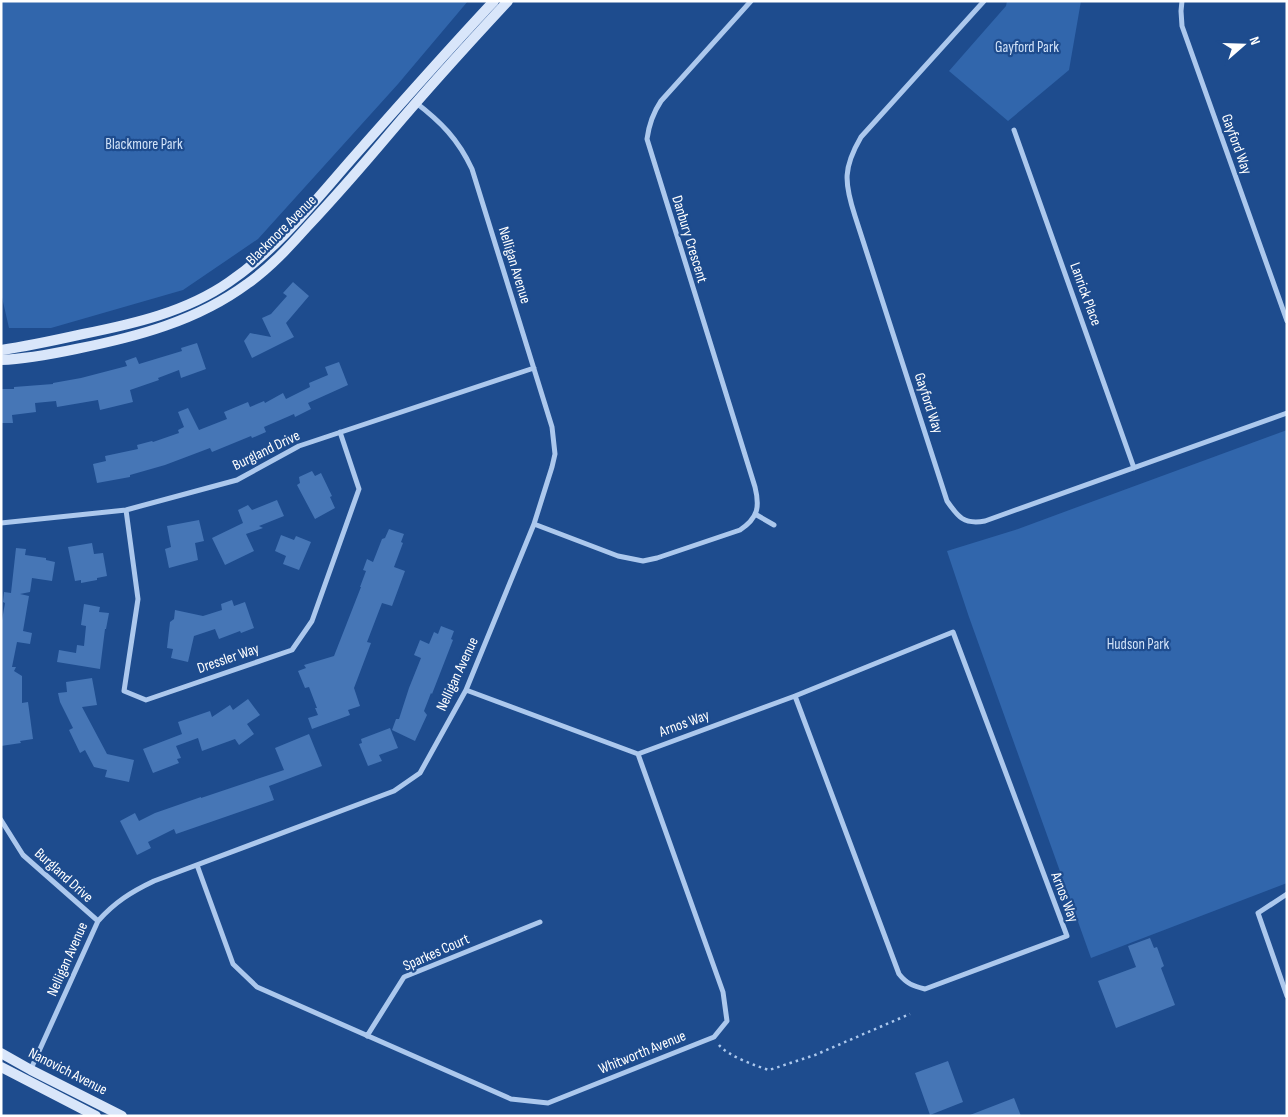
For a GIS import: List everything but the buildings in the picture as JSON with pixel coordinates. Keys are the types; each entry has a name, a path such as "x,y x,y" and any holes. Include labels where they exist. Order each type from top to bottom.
{"street":[{"name":"Blackmore Avenue","path":"3,360 58,352 134,336 198,313 226,298 248,283 272,264 352,179 412,99 433,66 494,1"},
{"name":"Blackmore Avenue","path":"1,349 32,346 128,325 187,305 228,283 272,247 508,1"},
{"name":"Danbury Crescent","path":"751,1 661,100 653,112 647,139 755,487 758,506 755,514"},
{"name":"Gayford Way","path":"984,1 861,137 851,155 846,174 848,195 947,501 955,513 965,520 974,523 986,521 1287,413"},
{"name":"Gayford Way","path":"1182,1 1181,11 1184,33 1287,321"},
{"name":"Nelligan Avenue","path":"26,1081 98,922 111,906 154,880 394,791 420,774 466,690 534,524 552,467 554,454 552,427 472,169 465,154 448,130 412,99"},
{"name":"Lanrick Place","path":"1014,130 1134,468"},
{"path":"1,349 3,360"},
{"name":"Burgland Drive","path":"1,524 126,510 237,480 299,446 534,368"},
{"name":"Dressler Way","path":"126,510 138,599 124,691 146,700 292,650 312,620 359,490 340,432"},
{"path":"534,524 618,556 643,560 657,558 740,530 750,522 755,514 774,525"},
{"name":"Arnos Way","path":"638,754 795,696 953,632 1067,936 925,989 910,986 899,974 795,696"},
{"path":"466,690 638,754 723,992 726,1021 714,1037"},
{"name":"Burgland Drive","path":"1,820 23,855 98,922"},
{"name":"Whitworth Avenue","path":"197,865 234,964 257,988 511,1099 548,1103 714,1037"},
{"path":"1287,894 1258,913 1287,996"},
{"name":"Sparkes Court","path":"367,1036 404,977 540,922"},
{"name":"Nanovich Avenue","path":"1,1053 122,1116"},
{"name":"Nanovich Avenue","path":"1,1067 96,1116"}],"path":[{"path":"714,1037 723,1049 758,1067 769,1070 815,1055 910,1014"}],"green space":[{"name":"Blackmore Park","path":"1,1 468,1 398,84 258,239 183,290 51,328 9,328 1,293"},
{"name":"Gayford Park","path":"1007,1 1081,1 1069,70 1008,121 949,71 1006,6"},
{"name":"Hudson Park","path":"1287,430 1287,883 1091,958 947,551 1015,530"}]}
